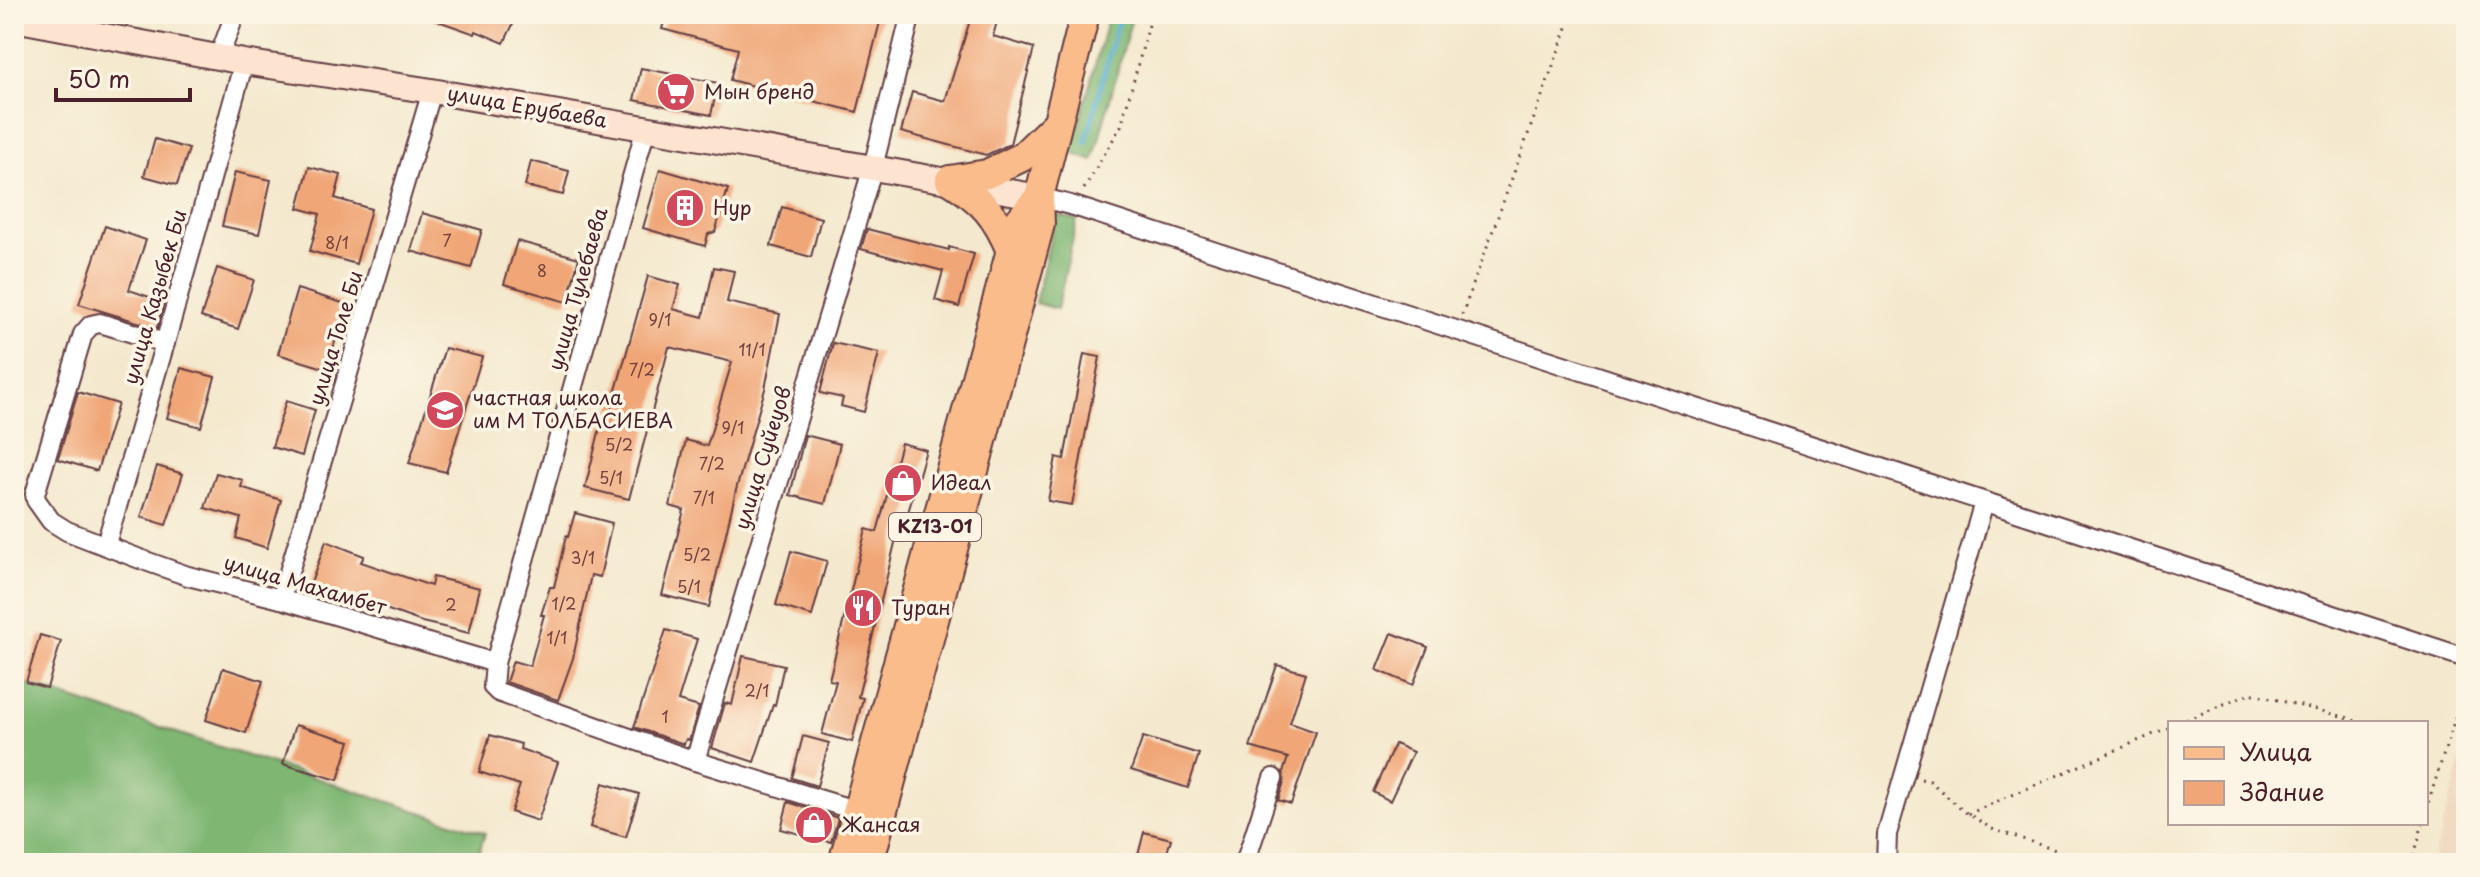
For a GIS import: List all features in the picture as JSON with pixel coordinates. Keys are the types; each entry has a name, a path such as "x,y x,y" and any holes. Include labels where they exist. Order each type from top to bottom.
{"main road":[{"name":"KZ13-01","path":"843,863 868,814 1040,224 1039,197 1085,14"},
{"path":"950,180 987,174 1022,157 1058,122"},
{"path":"950,180 975,196 990,211 1011,251"},
{"name":"KZ13-01","path":"869,863 868,814 1011,251 1019,221 1039,197"}],"street":[{"path":"219,57 235,14"},
{"name":"улица Суйеуов","path":"695,761 873,167 911,14"},
{"name":"улица Ерубаева","path":"14,19 244,62 432,91 1039,197"},
{"name":"улица Казыбек Би","path":"106,544 244,62"},
{"name":"улица Толе Би","path":"281,599 432,91"},
{"name":"улица Тулебаева","path":"646,128 495,663 493,687 498,692 695,761"},
{"path":"1039,197 2466,658"},
{"name":"улица Махамбет","path":"165,343 100,323 91,325 83,334 35,494 51,521 67,531 188,576 281,599 495,663"},
{"path":"1886,863 1887,834 1984,502"},
{"path":"695,761 868,814"},
{"path":"1245,863 1273,778"}],"path":[{"path":"1074,206 1121,126 1152,14"},
{"path":"1456,330 1572,14"},
{"path":"2428,800 2466,684"},
{"path":"2184,721 2250,693 2354,721"},
{"path":"1968,814 2168,728"},
{"path":"1905,775 1930,781 1968,814 1992,829 2095,863"},
{"path":"2412,863 2422,825"}],"shaded area":[{"path":"2466,743 2466,863 2432,863"}],"green space":[{"path":"1109,14 1133,14 1093,161 1071,153"},
{"path":"1056,215 1077,220 1057,309 1035,303"},
{"path":"14,680 485,833 476,863 14,863"}],"building":[{"path":"424,14 518,14 504,43"},
{"path":"666,14 882,14 857,112 730,80 738,49 662,29"},
{"path":"972,14 999,14 993,36 1034,48 1010,144 986,155 901,132 912,92 945,101"},
{"name":"Мын бренд","path":"641,68 718,83 711,115 634,100"},
{"path":"155,139 189,149 177,185 144,176"},
{"path":"531,161 569,171 563,195 525,186"},
{"path":"309,167 341,175 335,198 371,209 356,264 310,251 320,214 298,208"},
{"name":"Нур","path":"660,169 728,189 715,232 708,234 705,246 643,228"},
{"path":"235,172 271,180 259,234 222,226"},
{"path":"782,207 821,218 811,257 771,246"},
{"path":"422,213 482,230 471,268 411,251"},
{"path":"105,226 146,240 129,290 164,302 157,328 79,304"},
{"path":"867,229 974,254 959,307 935,300 943,271 861,249"},
{"path":"517,241 579,258 567,302 504,284"},
{"path":"714,267 734,271 727,302 780,314 765,389 736,490 709,607 662,595 684,510 670,506 686,440 707,446 732,362 669,347 629,499 585,488 601,424 606,426 648,276 680,285 673,309 703,317"},
{"path":"217,268 254,280 238,329 201,317"},
{"path":"297,289 346,304 327,369 278,354"},
{"path":"833,343 879,353 864,412 841,406 843,398 820,393"},
{"name":"частная школа им М ТОЛБАСИЕВА","path":"445,348 482,357 446,472 409,463"},
{"path":"1084,354 1100,357 1072,505 1048,501 1056,457 1064,459"},
{"path":"181,368 215,377 201,427 167,418"},
{"path":"78,392 118,404 97,471 58,459"},
{"path":"286,401 315,410 302,456 272,447"},
{"path":"805,435 840,444 825,504 790,495"},
{"path":"901,443 926,450 905,523 900,522 858,697 863,698 852,742 822,734 836,681 829,680 866,529 877,532"},
{"path":"157,466 183,474 166,525 141,517"},
{"path":"216,473 243,480 241,487 281,500 267,548 236,538 241,518 205,508"},
{"path":"575,513 612,523 600,577 591,575 573,658 558,700 506,682 513,661 530,666 544,615 541,615 550,587 554,587"},
{"path":"326,541 364,556 361,562 431,586 433,577 480,588 469,633 422,622 349,596 348,599 310,586"},
{"path":"791,551 827,561 812,616 776,605"},
{"path":"666,630 697,639 678,701 699,707 689,740 686,739 684,744 634,727"},
{"path":"1392,633 1428,647 1413,685 1377,670"},
{"path":"40,635 61,641 47,688 26,682"},
{"path":"743,656 784,665 775,705 754,762 712,748 725,703 732,705"},
{"path":"1277,665 1306,673 1290,723 1316,732 1291,804 1278,800 1288,758 1250,747"},
{"path":"223,668 263,681 246,733 206,720"},
{"path":"295,725 350,741 338,780 283,764"},
{"path":"490,735 521,744 520,749 558,762 538,821 511,812 520,785 479,772"},
{"path":"803,736 829,743 817,786 792,778"},
{"path":"1143,737 1199,754 1188,788 1131,770"},
{"path":"1395,744 1413,752 1390,801 1373,792"},
{"path":"603,783 639,794 626,837 590,827"},
{"name":"Жансая","path":"788,802 838,818 831,842 781,829"},
{"path":"1144,832 1171,839 1164,863 1136,863"}],"waterway":[{"path":"1086,142 1120,14"}],"place":[{"name":"Мын бренд","path":"676,92"},
{"name":"Нур","path":"685,208"},
{"name":"частная школа им М ТОЛБАСИЕВА","path":"445,410"},
{"name":"Идеал","path":"903,483"},
{"name":"Туран","path":"863,608"},
{"name":"Жансая","path":"814,825"}]}
